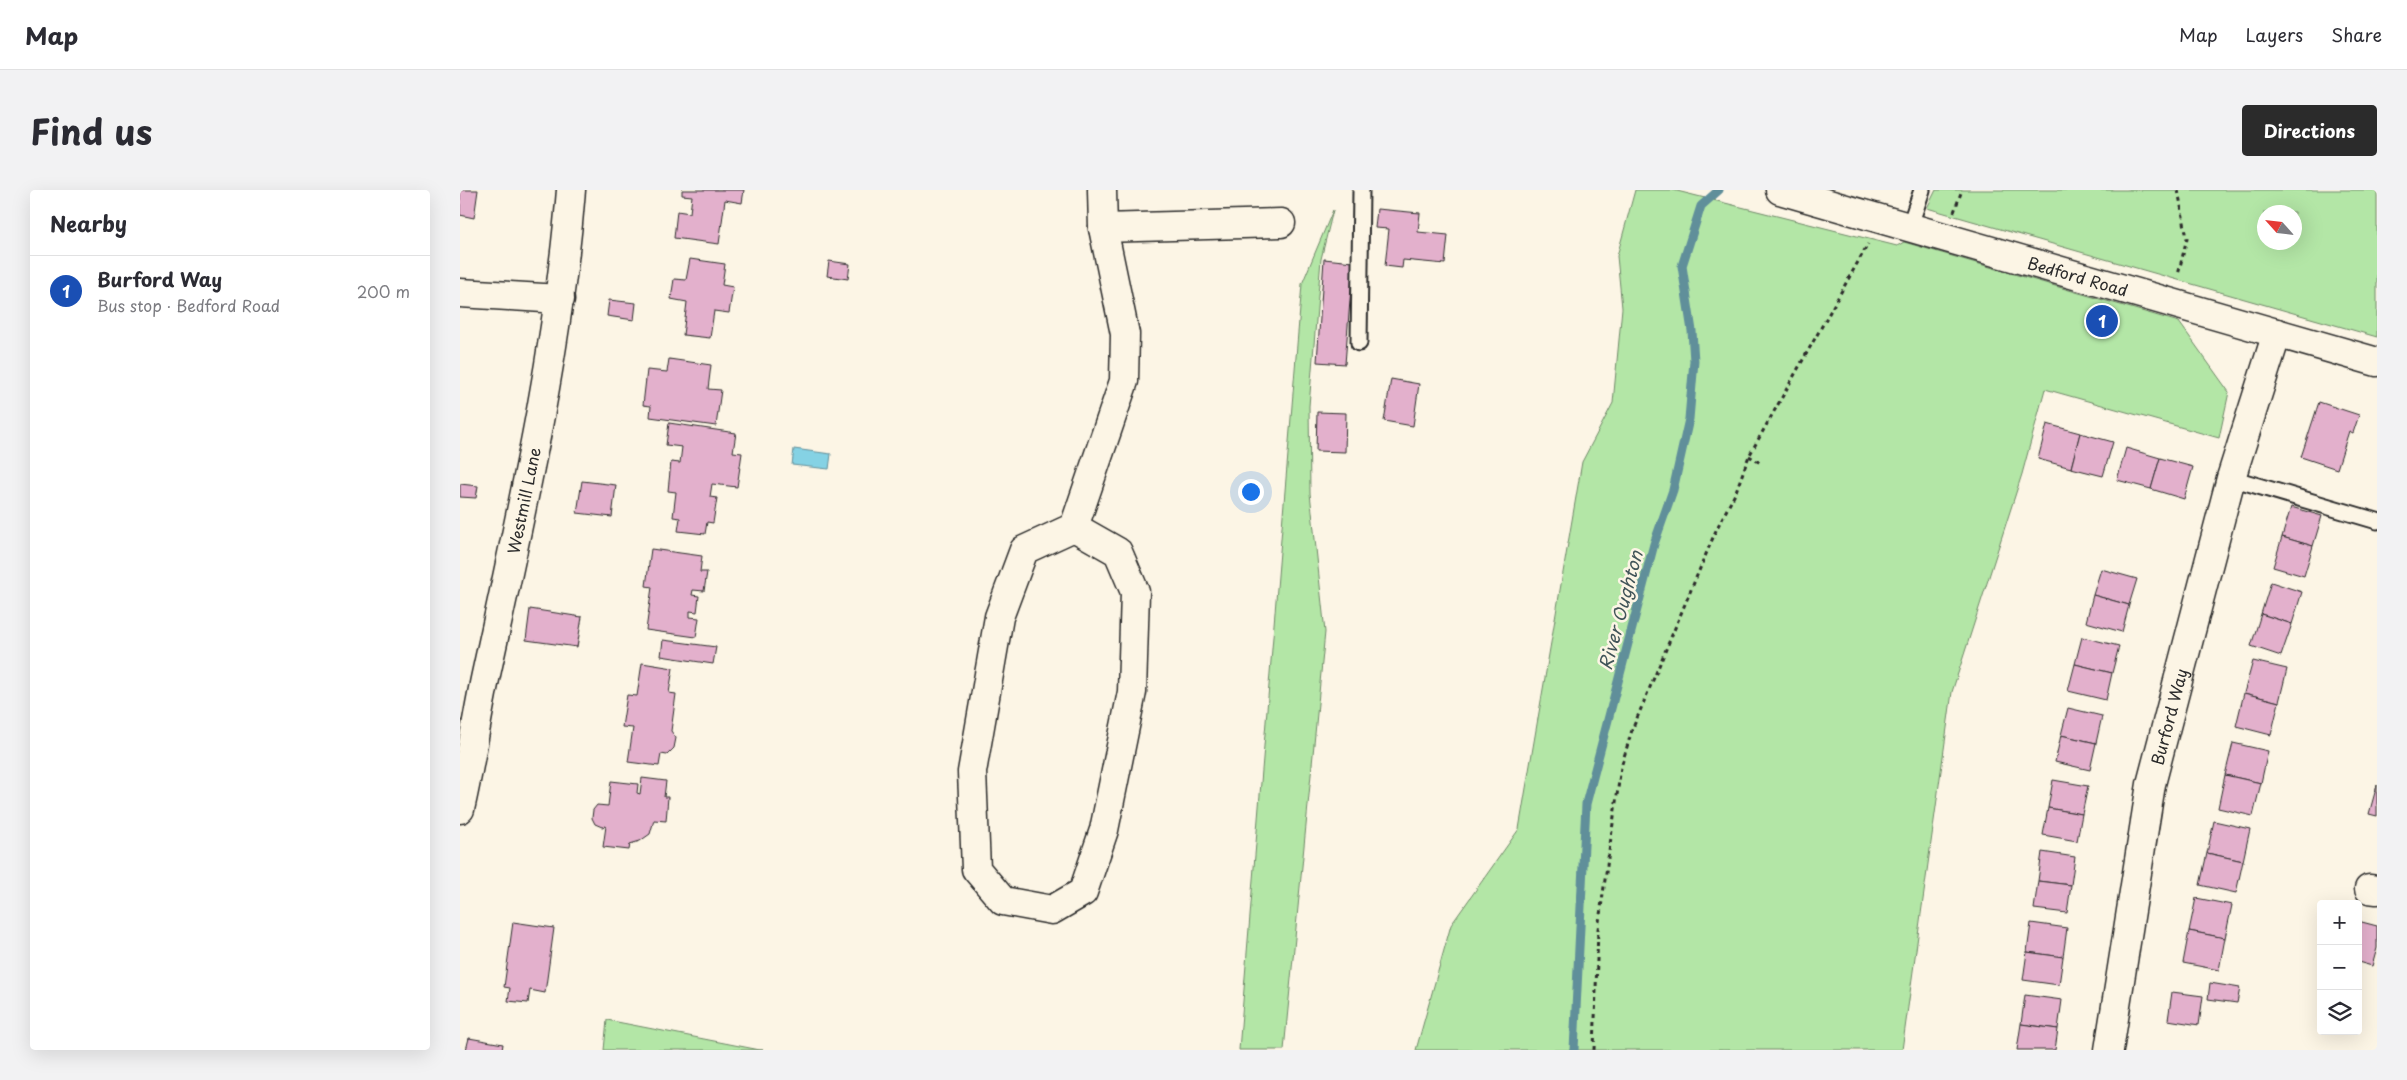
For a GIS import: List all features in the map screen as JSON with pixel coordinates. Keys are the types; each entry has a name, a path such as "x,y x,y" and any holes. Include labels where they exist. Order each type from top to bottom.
{"street":[{"name":"Westmill Lane","path":"460,809 485,680 523,508 560,299 571,190"},
{"path":"1074,528 1118,552 1135,592 1132,692 1104,830 1083,892 1052,910 1003,901 976,869 972,772 999,617 1024,550 1074,528 1124,381 1125,334 1103,228 1102,190"},
{"name":"Bedford Road","path":"1780,190 2172,301 2377,362"},
{"path":"1103,228 1282,223"},
{"path":"460,293 560,299"},
{"name":"Burford Way","path":"2109,1050 2151,784 2231,478 2277,333"}],"lane":[{"path":"1359,343 1361,190"},
{"path":"1909,228 1922,190"},
{"path":"2231,478 2377,522"}],"path":[{"path":"2172,301 2187,238 2178,190"},
{"path":"1594,1050 1598,929 1621,766 1632,730 1717,528 1735,494 1749,456 1882,220"},
{"path":"1749,456 1762,464"}],"green space":[{"path":"1635,190 1673,190 1897,246 1904,242 2179,322 2229,392 2219,438 2045,389 2022,474 1952,692 1902,1050 1416,1050 1451,925 1519,829 1582,462 1613,403 1622,308 1617,256"},
{"path":"1936,190 2377,190 2377,337 1927,208"},
{"path":"1333,210 1321,259 1309,406 1310,493 1325,632 1284,1050 1239,1050 1302,284"},
{"path":"607,1020 760,1050 604,1050"}],"water":[{"path":"794,449 831,454 829,469 792,465"}],"building":[{"path":"460,190 478,190 474,218 460,215"},
{"path":"682,190 744,190 742,203 725,200 719,244 674,238 677,211 690,213 692,196 682,195"},
{"path":"1377,209 1420,213 1418,232 1448,235 1445,264 1403,260 1402,268 1385,266 1389,229 1375,228"},
{"path":"690,259 725,264 722,285 733,287 729,313 714,311 710,338 683,335 687,302 671,299 674,279 686,280"},
{"path":"1324,259 1353,262 1345,364 1317,362"},
{"path":"829,261 850,264 848,279 827,276"},
{"path":"609,300 636,303 634,320 607,316"},
{"path":"669,359 711,365 708,389 721,390 716,426 650,417 651,406 643,405 647,370 667,372"},
{"path":"1391,379 1419,384 1413,426 1384,421"},
{"path":"2319,402 2359,415 2353,433 2349,431 2337,469 2301,457"},
{"path":"1317,412 1346,413 1345,452 1316,451"},
{"path":"669,423 736,433 733,452 742,453 737,487 712,484 710,497 717,498 713,523 707,522 705,534 678,531 680,518 673,517 676,492 668,491 671,462 680,463 682,447 666,445"},
{"path":"2047,424 2080,433 2071,468 2038,459"},
{"path":"2080,433 2113,442 2103,476 2071,468"},
{"path":"2126,448 2160,458 2151,489 2117,480"},
{"path":"2160,458 2193,467 2184,499 2151,489"},
{"path":"582,481 616,485 612,517 577,513"},
{"path":"460,484 478,486 476,498 460,497"},
{"path":"2291,507 2322,516 2313,546 2282,537"},
{"path":"2282,537 2313,546 2304,576 2273,567"},
{"path":"651,549 702,556 700,572 707,572 704,591 693,590 692,595 699,596 697,612 690,611 690,617 699,618 696,637 646,630 652,587 646,586"},
{"path":"2101,569 2137,579 2129,605 2093,595"},
{"path":"2271,582 2302,592 2292,624 2261,614"},
{"path":"2093,595 2129,605 2122,632 2086,622"},
{"path":"530,609 582,617 577,647 526,640"},
{"path":"2261,614 2292,624 2281,656 2251,646"},
{"path":"2082,637 2119,646 2112,673 2075,664"},
{"path":"663,640 716,647 713,664 661,656"},
{"path":"2253,661 2287,669 2279,702 2244,693"},
{"path":"642,663 673,668 669,693 676,694 671,731 676,738 674,748 667,755 661,754 659,766 628,762 633,728 622,727 627,695 637,696"},
{"path":"2075,664 2112,673 2106,700 2068,691"},
{"path":"2244,693 2279,702 2271,735 2236,726"},
{"path":"2068,708 2102,716 2096,743 2061,735"},
{"path":"2061,735 2096,743 2090,770 2055,762"},
{"path":"2233,743 2268,751 2261,783 2225,775"},
{"path":"2225,775 2261,783 2253,816 2218,808"},
{"path":"642,778 666,781 664,797 668,797 666,821 654,820 650,834 640,841 630,844 629,850 603,847 606,826 602,827 595,824 592,818 593,810 597,805 608,806 611,781 638,784 637,793 640,794"},
{"path":"2053,780 2088,786 2082,814 2048,808"},
{"path":"2377,785 2377,816 2369,814"},
{"path":"2048,808 2082,814 2077,841 2043,835"},
{"path":"2214,821 2250,829 2243,861 2207,853"},
{"path":"2042,852 2075,857 2071,885 2038,881"},
{"path":"2207,853 2243,861 2236,893 2200,885"},
{"path":"2038,881 2071,885 2067,913 2034,909"},
{"path":"2196,898 2232,905 2225,938 2189,931"},
{"path":"513,922 554,928 545,993 530,990 528,1003 508,1001 510,988 504,987"},
{"path":"2362,922 2377,926 2377,948 2372,966 2362,963"},
{"path":"2031,923 2067,928 2063,957 2027,952"},
{"path":"2189,931 2225,938 2219,970 2183,963"},
{"path":"2027,952 2063,957 2059,985 2023,980"},
{"path":"2210,983 2240,988 2237,1003 2208,999"},
{"path":"2172,992 2203,996 2199,1025 2168,1020"},
{"path":"2025,995 2062,1000 2058,1029 2021,1024"},
{"path":"2021,1024 2058,1029 2055,1050 2017,1050"},
{"path":"469,1038 503,1044 502,1050 466,1050"}],"waterway":[{"name":"River Oughton","path":"1574,1050 1586,804 1654,544 1673,490 1689,419 1694,361 1692,331 1682,266 1701,206 1719,190"}],"place":[{"name":"Burford Way","path":"2102,321"}]}
